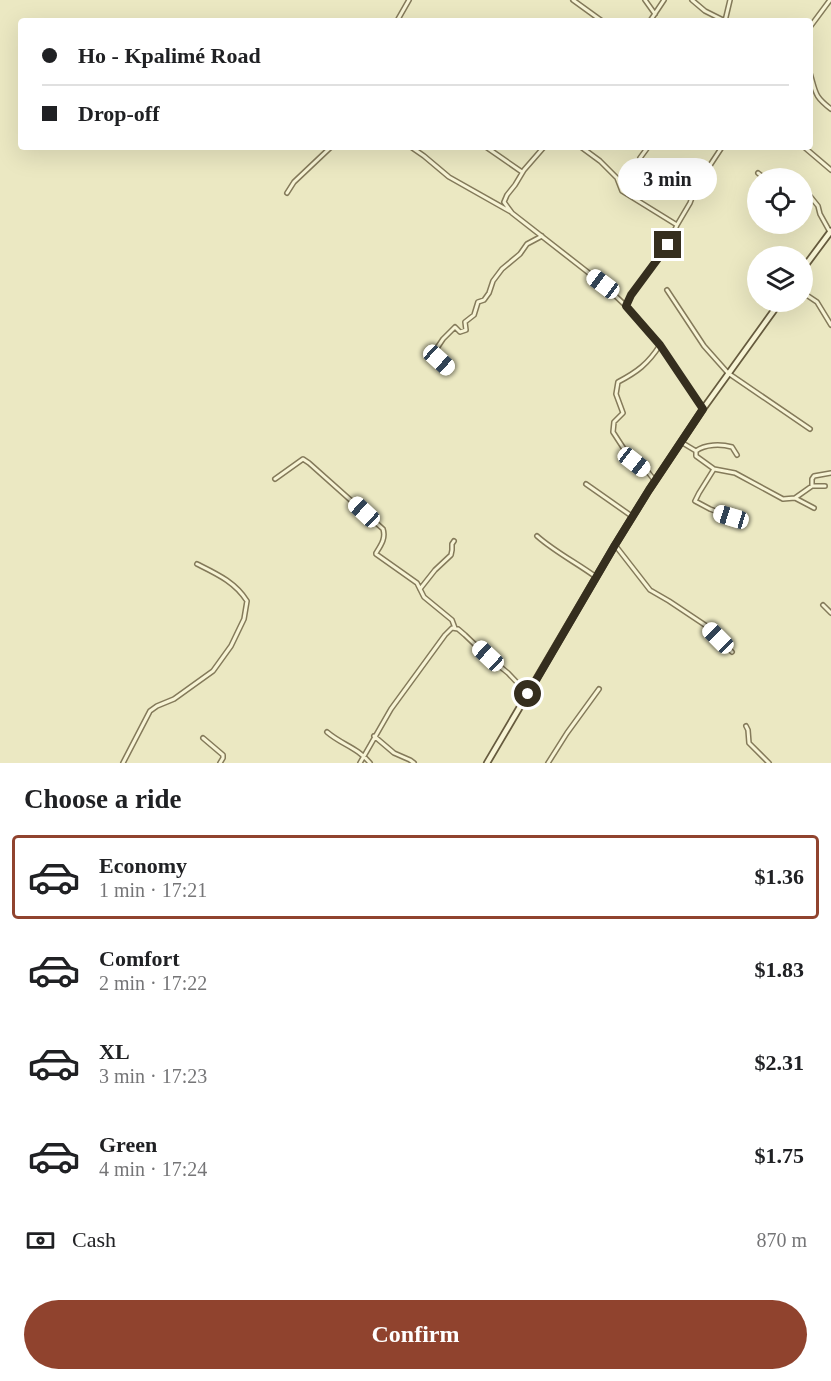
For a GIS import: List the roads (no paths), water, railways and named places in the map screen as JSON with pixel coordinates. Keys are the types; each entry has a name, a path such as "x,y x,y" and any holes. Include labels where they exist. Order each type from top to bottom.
{"main road":[{"path":"813,256 831,232"},
{"path":"488,763 596,577 655,481 728,373 773,312"}],"street":[{"path":"399,18 409,0"},
{"path":"573,0 598,18"},
{"path":"645,0 655,14"},
{"path":"652,18 664,0"},
{"path":"692,0 705,11 719,18"},
{"path":"726,18 730,0"},
{"path":"813,23 830,0"},
{"path":"813,87 818,99 831,109"},
{"path":"287,192 294,182 328,150"},
{"path":"415,150 449,177 512,213 603,284 660,345 703,409"},
{"path":"490,150 522,172"},
{"path":"512,213 504,202 507,195 522,172 541,150"},
{"path":"584,150 600,161 616,178 622,191 677,225"},
{"path":"640,158 646,150"},
{"path":"626,306 631,295 668,245 703,176 720,150"},
{"path":"808,150 831,170"},
{"path":"813,200 831,232"},
{"path":"449,370 439,360 435,351 443,339 455,327 460,332 466,330 465,322 474,315 478,302 484,300 489,293 493,281 502,268 520,254 527,244 542,236"},
{"path":"667,290 704,346 728,373 810,429"},
{"path":"813,299 831,325"},
{"path":"655,481 648,472 634,462 613,432 614,422 623,413 616,394 618,382 637,372 660,345"},
{"path":"681,442 696,451"},
{"path":"696,451 700,447 722,445 732,447 737,455"},
{"path":"696,451 696,456 714,469 735,473 783,499 795,498 812,486 825,486"},
{"path":"275,479 303,459 309,463 383,529 383,540 376,554 411,578 418,585 424,597 452,620 455,628 508,673 528,694"},
{"path":"714,469 695,501 737,519"},
{"path":"812,486 814,477 831,473"},
{"path":"586,484 633,517"},
{"path":"795,498 814,508"},
{"path":"537,536 552,549 565,555 596,577"},
{"path":"420,589 451,555 454,541"},
{"path":"615,545 650,590 705,625 732,652"},
{"path":"123,763 150,711 174,699 213,671 231,646 244,619 247,601 240,591 227,580 197,564"},
{"path":"824,606 831,613"},
{"path":"360,763 374,736 397,701 445,635 455,628"},
{"path":"554,763 549,762 599,688"},
{"path":"746,726 749,743 769,763"},
{"path":"327,732 337,741 364,755 370,763"},
{"path":"374,736 394,753 414,763"},
{"path":"203,738 223,755 220,763"}]}
